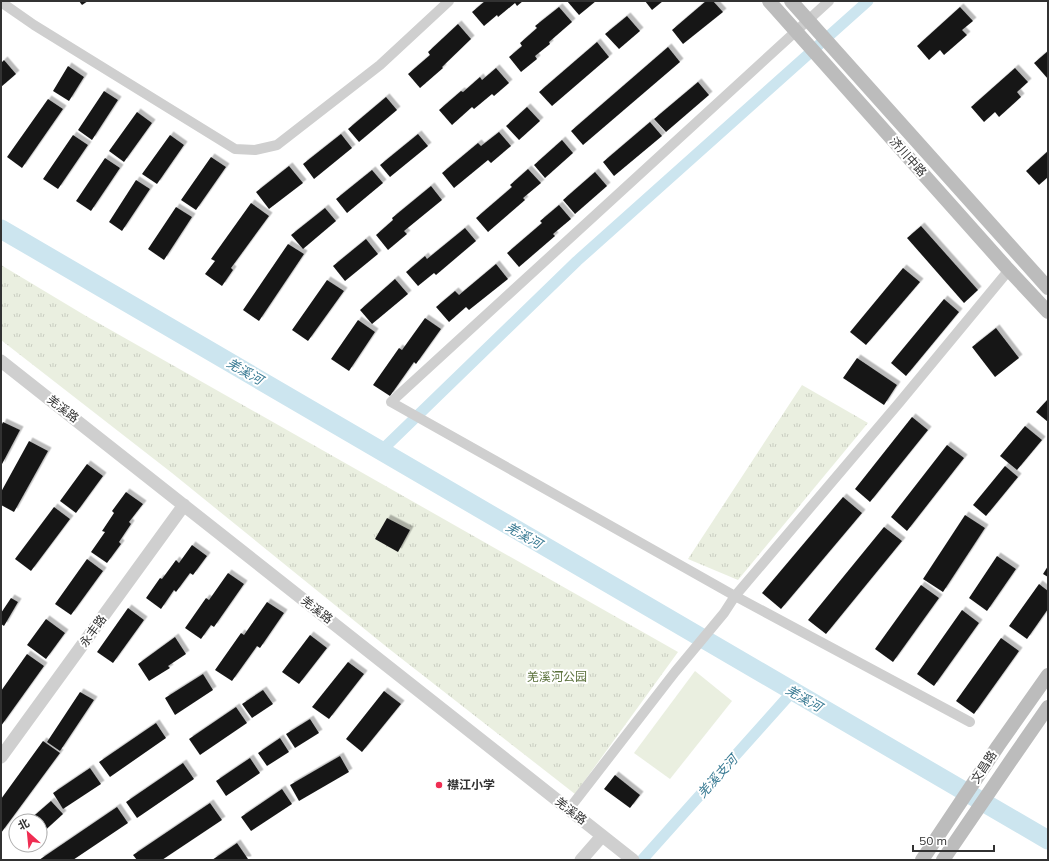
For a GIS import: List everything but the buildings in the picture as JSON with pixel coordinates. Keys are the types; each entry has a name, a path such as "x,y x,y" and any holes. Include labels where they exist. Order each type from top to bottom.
{"main road":[{"name":"济川中路","path":"769,1 1048,312"},
{"name":"济川中路","path":"791,1 1048,288"},
{"name":"文昌路","path":"922,860 998,746 1048,675"},
{"name":"文昌路","path":"943,860 1048,707"}],"street":[{"path":"1,2 40,29 235,149 254,150 277,145 380,65 449,1"},
{"path":"829,1 810,23 798,34 391,402 735,596 970,722"},
{"path":"569,809 675,672 724,613 735,596 894,409 1009,270"},
{"name":"羌溪路","path":"1,360 633,860"},
{"name":"永丰路","path":"1,757 184,505"},
{"path":"580,860 606,839"}],"green space":[{"name":"羌溪河公园","path":"1,265 86,316 678,652 575,794 388,648 172,473 1,340"},
{"path":"802,385 868,423 738,580 688,559"},
{"path":"695,671 732,701 670,779 634,753"}],"waterway":[{"path":"382,450 577,261 868,1"},
{"name":"羌溪河","path":"1,229 1048,840"},
{"name":"羌溪支河","path":"642,860 793,691"}],"place":[{"name":"襟江小学","path":"439,785"}]}
